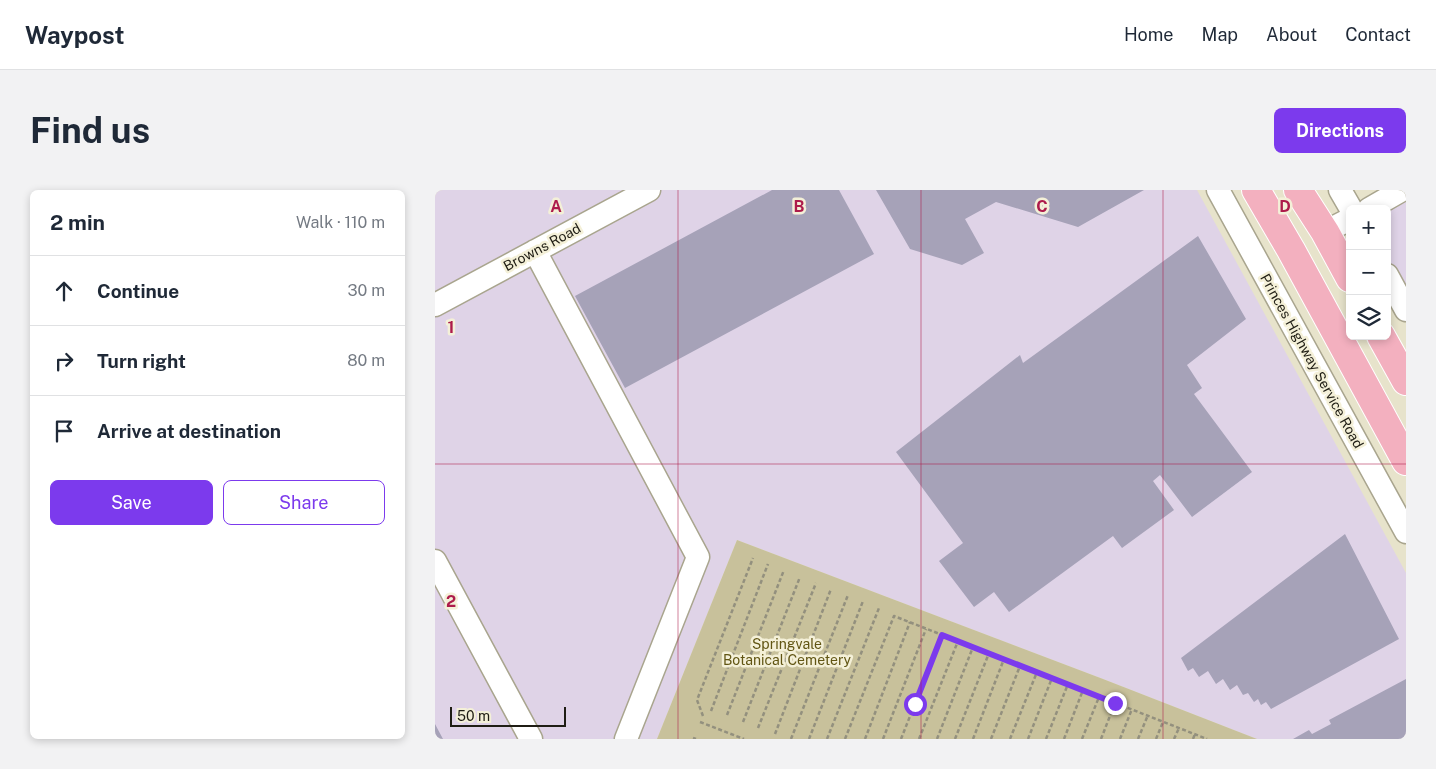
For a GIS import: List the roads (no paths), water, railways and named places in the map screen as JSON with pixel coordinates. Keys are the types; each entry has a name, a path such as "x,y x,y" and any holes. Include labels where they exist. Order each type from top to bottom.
{"highway":[{"path":"1346,271 1325,232 1297,190 1260,198 1291,250 1406,461"},
{"path":"1291,250 1325,232"},
{"path":"1383,340 1406,381"}],"street":[{"name":"Browns Road","path":"435,305 649,190"},
{"name":"Princes Highway Service Road","path":"1218,190 1406,532"},
{"path":"1340,190 1349,205"},
{"path":"1376,205 1402,190"},
{"path":"1325,232 1346,221"},
{"path":"535,252 698,557 626,739"},
{"path":"1391,282 1406,310"},
{"path":"435,561 531,739"}],"park label":[{"name":"Springvale Botanical Cemetery","path":"787,652"}]}
